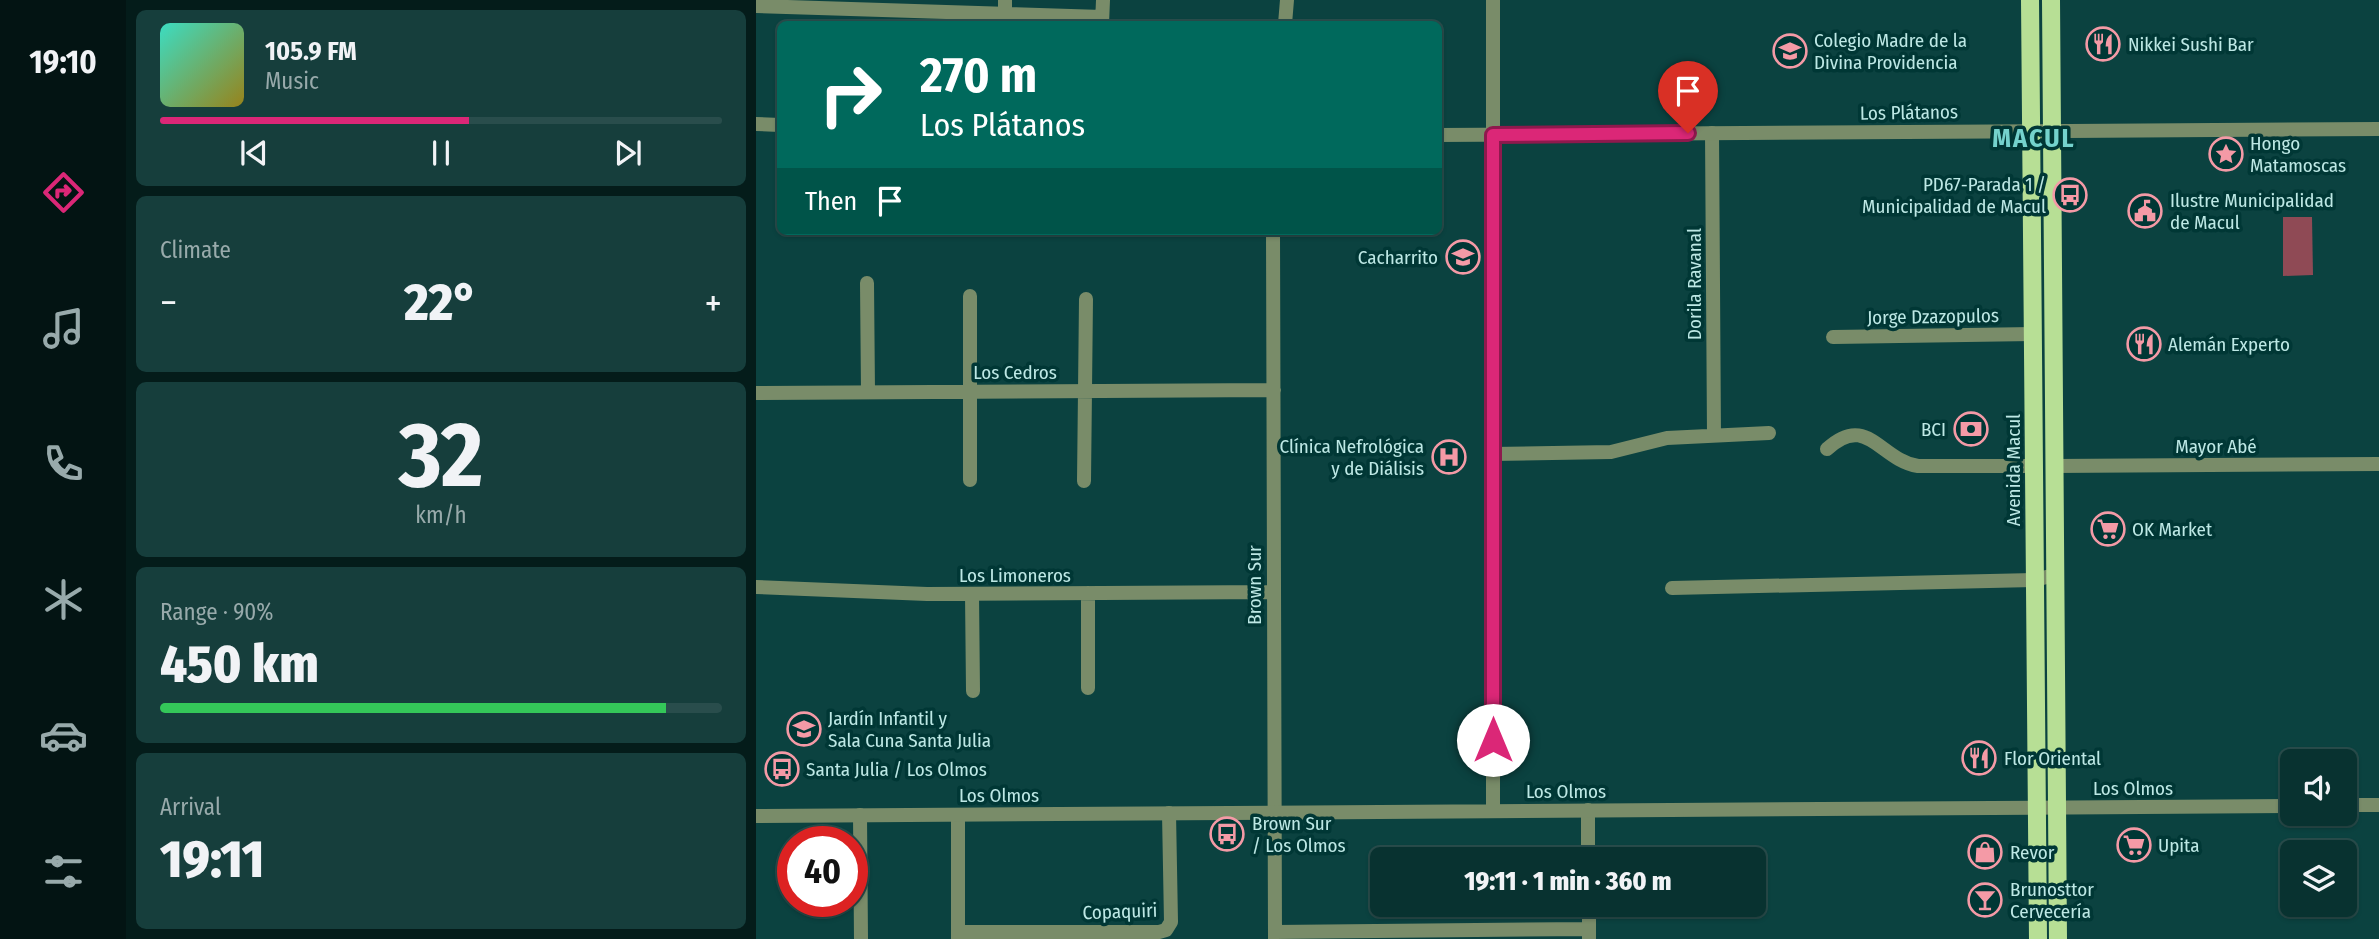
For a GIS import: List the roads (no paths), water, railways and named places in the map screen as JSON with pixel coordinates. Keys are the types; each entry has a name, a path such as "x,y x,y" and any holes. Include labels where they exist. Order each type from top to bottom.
{"main road":[{"name":"Avenida Macul","path":"2030,0 2038,939"},
{"name":"Avenida Macul","path":"2051,0 2058,939"}],"street":[{"path":"756,6 1005,7 1102,21 1102,0"},
{"path":"1285,21 1287,0"},
{"path":"1493,0 1493,811"},
{"path":"756,124 777,125"},
{"name":"Los Plátanos","path":"1442,135 2379,129"},
{"name":"Dorila Ravanal","path":"1712,133 1714,435"},
{"name":"Brown Sur","path":"1273,235 1275,935"},
{"path":"867,283 868,392"},
{"path":"970,480 971,296"},
{"path":"1084,481 1086,299"},
{"name":"Jorge Dzazopulos","path":"1833,337 2033,334"},
{"name":"Los Cedros","path":"756,393 1273,390"},
{"path":"1492,454 1611,452 1667,438 1769,433"},
{"path":"1828,449 1838,438 1865,436 1877,442 1904,464 2034,466"},
{"name":"Mayor Abé","path":"2053,466 2379,464"},
{"path":"1672,588 2035,580 2054,575"},
{"name":"Los Limoneros","path":"756,587 892,594 1274,592"},
{"path":"1088,593 1088,688"},
{"path":"972,594 973,691"},
{"path":"2357,805 2379,805"},
{"name":"Los Olmos","path":"756,816 2280,806"},
{"path":"1588,810 1588,847"},
{"name":"Copaquiri","path":"958,936 1166,930 1171,922 1169,813"},
{"path":"860,815 861,939"},
{"path":"958,815 958,936"},
{"path":"1275,935 1589,934"}],"place":[{"name":"Nikkei Sushi Bar","path":"2103,44"},
{"name":"Colegio Madre de la Divina Providencia","path":"1790,51"},
{"name":"Hongo Matamoscas","path":"2226,154"},
{"name":"PD67-Parada 1 / Municipalidad de Macul","path":"2070,195"},
{"name":"Ilustre Municipalidad de Macul","path":"2145,211"},
{"name":"Cacharrito","path":"1463,257"},
{"name":"Alemán Experto","path":"2144,344"},
{"name":"BCI","path":"1971,429"},
{"name":"Clínica Nefrológica y de Diálisis","path":"1449,457"},
{"name":"OK Market","path":"2108,529"},
{"name":"Jardín Infantil y Sala Cuna Santa Julia","path":"804,729"},
{"name":"Flor Oriental","path":"1979,758"},
{"name":"Santa Julia / Los Olmos","path":"782,769"},
{"name":"Brown Sur / Los Olmos","path":"1227,834"},
{"name":"Upita","path":"2134,845"},
{"name":"Revor","path":"1985,852"},
{"name":"Brunosttor Cervecería","path":"1985,900"}],"district":[{"name":"MACUL","path":"2034,138"}]}
